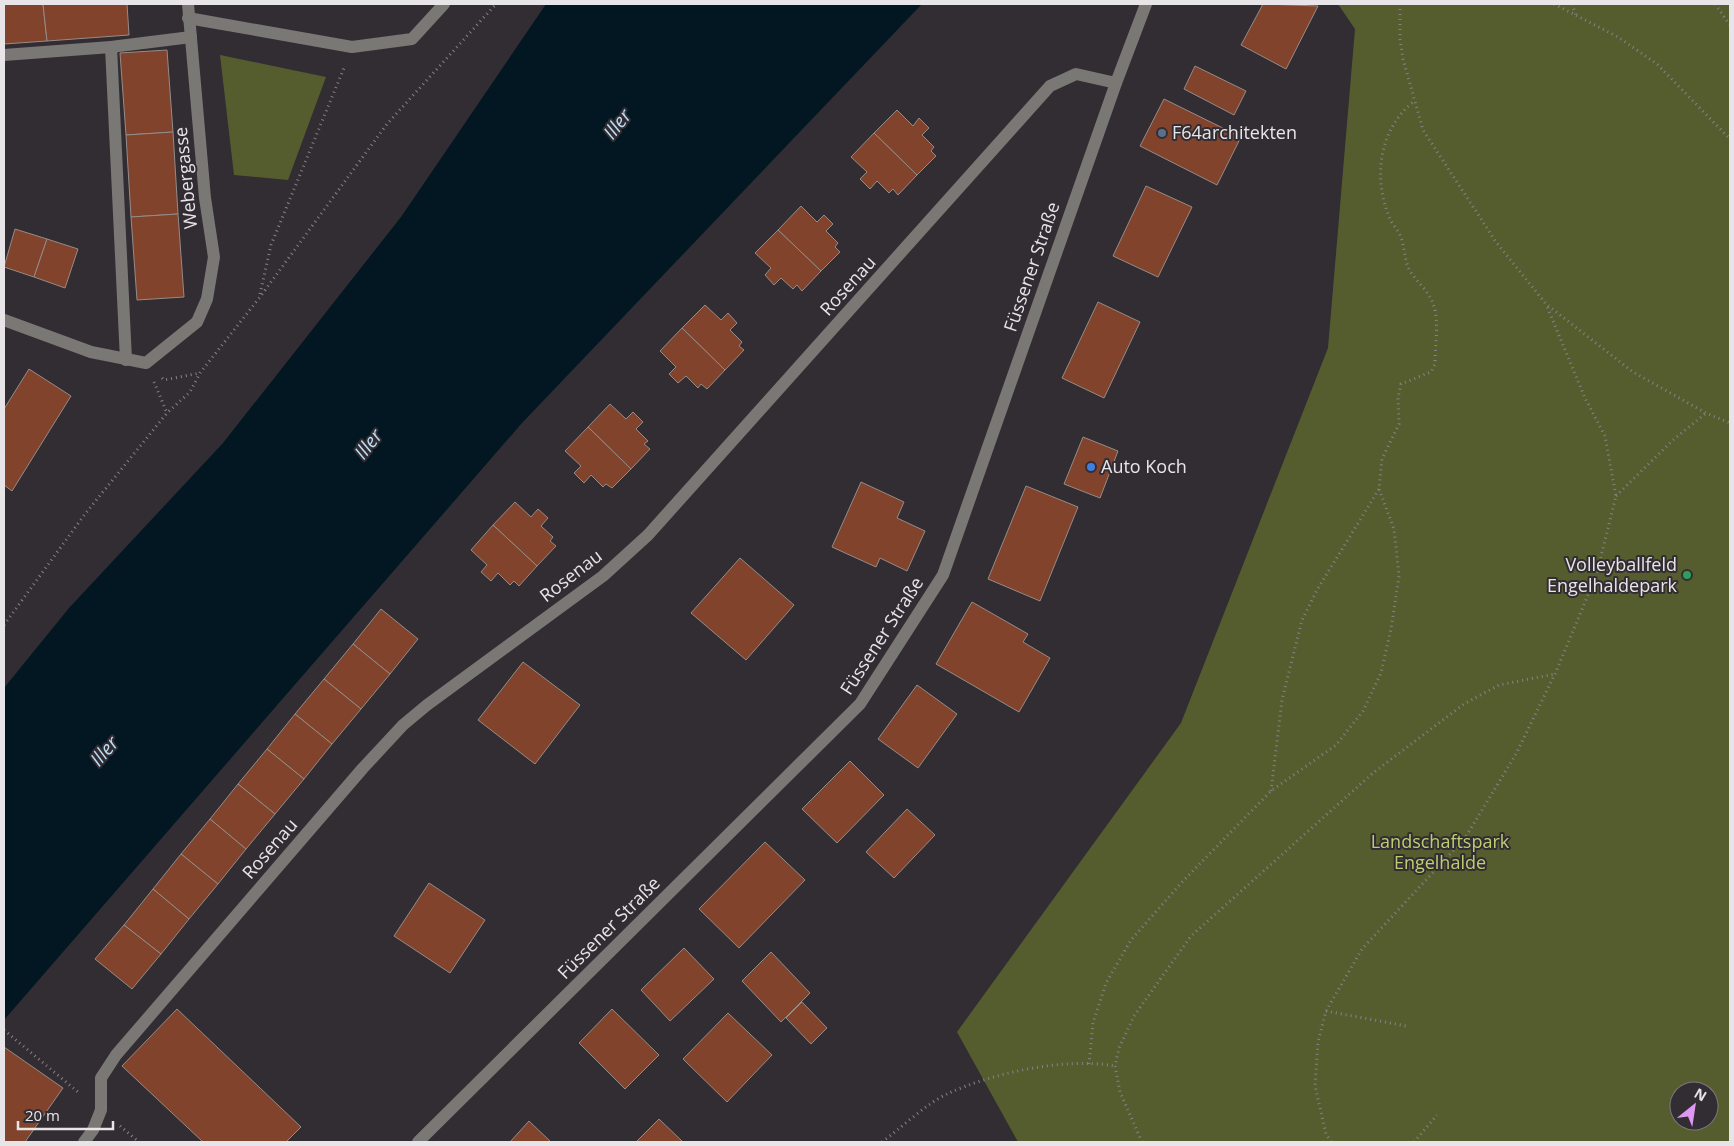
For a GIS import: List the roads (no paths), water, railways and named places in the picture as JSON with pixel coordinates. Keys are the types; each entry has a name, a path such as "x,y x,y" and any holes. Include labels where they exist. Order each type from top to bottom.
{"street":[{"name":"Webergasse","path":"126,360 146,363 197,322 208,299 214,257 204,198 188,4"},
{"path":"188,18 352,47 412,39 444,4"},
{"name":"Füssener Straße","path":"418,1142 860,704 942,575 1116,83 1146,4"},
{"path":"4,56 111,47 191,37"},
{"path":"4,320 91,352 126,360 111,47"},
{"name":"Rosenau","path":"84,1142 93,1130 102,1110 101,1078 116,1055 363,768 403,725 603,576 648,535 1050,86 1076,74 1116,83"}],"water":[{"name":"Iller","path":"546,4 922,4 522,423 4,1020 4,688 69,608 223,443 401,217"}],"place":[{"name":"F64architekten","path":"1162,133"},
{"name":"Auto Koch","path":"1091,467"},
{"name":"Volleyballfeld Engelhaldepark","path":"1687,575"}],"park label":[{"name":"Landschaftspark Engelhalde","path":"1440,852"}]}
